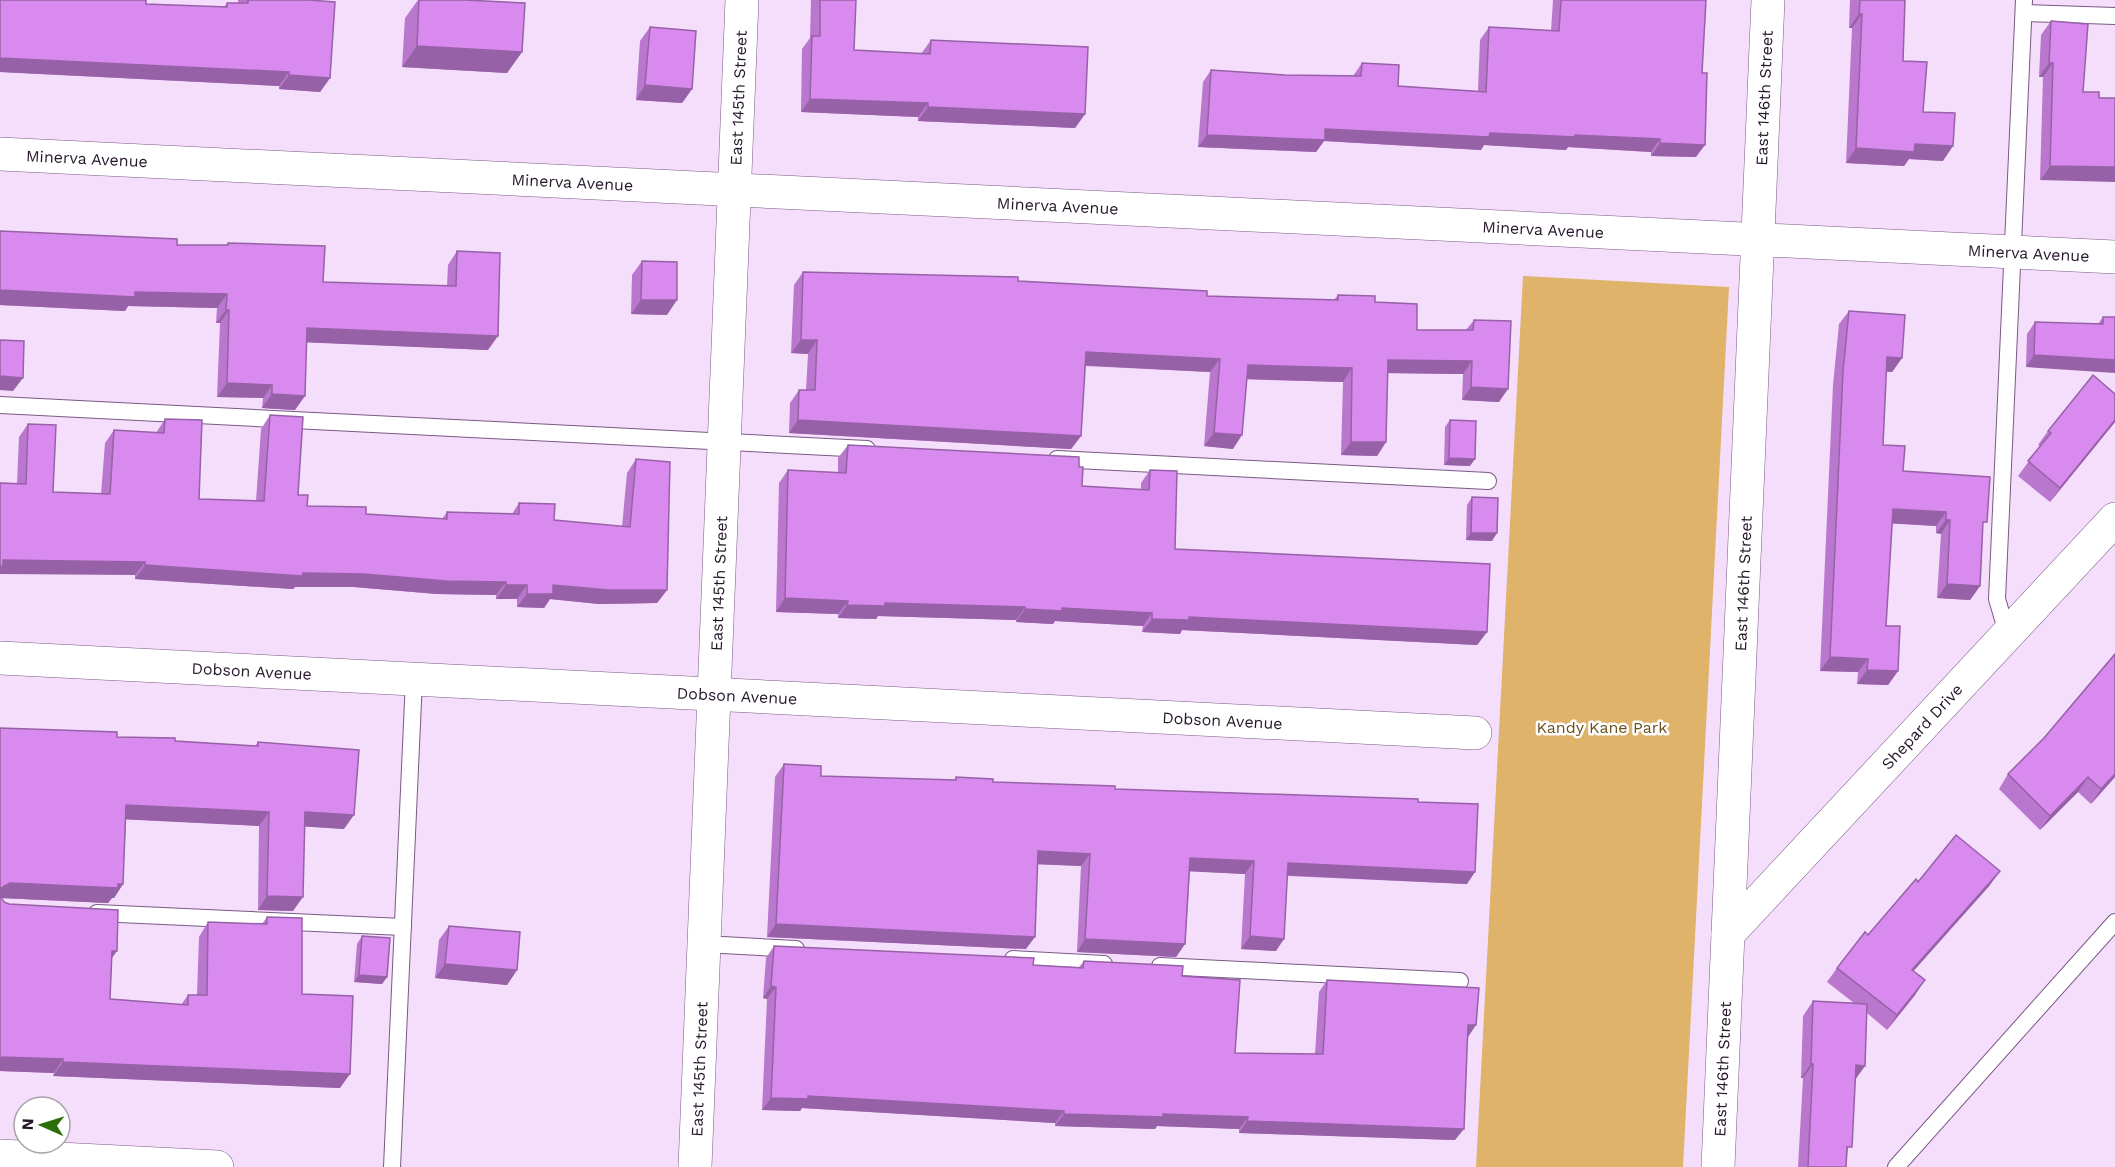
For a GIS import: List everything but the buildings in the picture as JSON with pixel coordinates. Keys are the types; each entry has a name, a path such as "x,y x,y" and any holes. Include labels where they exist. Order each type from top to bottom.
{"street":[{"name":"East 145th Street","path":"694,1167 742,0"},
{"name":"East 146th Street","path":"1718,1167 1768,0"},
{"name":"Minerva Avenue","path":"0,154 1758,237 2115,257"},
{"name":"Shepard Drive","path":"1728,934 2115,519"},
{"name":"Dobson Avenue","path":"0,658 1475,733"},
{"path":"0,1156 218,1167"}],"lane":[{"path":"2008,636 1997,599 2024,7 2115,16"},
{"path":"0,405 880,450"},
{"path":"1035,458 1488,481"},
{"path":"392,1167 414,679"},
{"path":"83,912 403,927"},
{"path":"1896,1167 2115,922"},
{"path":"704,944 810,949"},
{"path":"999,958 1117,964"},
{"path":"1141,966 1460,981"}],"green space":[{"name":"Kandy Kane Park","path":"1523,276 1729,287 1683,1167 1476,1167"}]}
